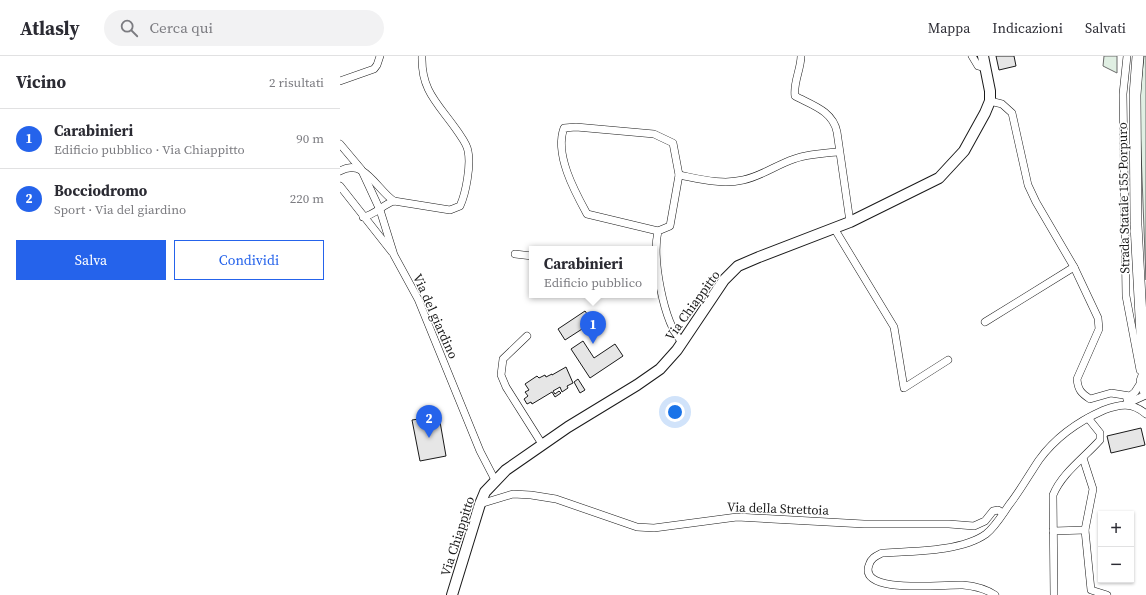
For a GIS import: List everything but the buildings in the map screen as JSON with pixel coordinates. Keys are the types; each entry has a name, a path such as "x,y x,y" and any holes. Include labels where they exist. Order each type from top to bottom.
{"main road":[{"name":"Strada Statale 155 Porpuro","path":"1138,56 1135,95 1136,225 1145,343 1143,375 1146,394"}],"street":[{"path":"340,81 374,69 378,65 380,56"},
{"path":"363,218 380,210 386,204 394,202 450,210 460,206 464,197 468,151 453,125 427,89 421,72 422,56"},
{"path":"801,56 800,68 794,90 795,96 815,106 834,120 850,222"},
{"path":"972,56 978,66 985,68"},
{"name":"Via Chiappitto","path":"452,595 480,504 485,492 495,480 542,444 660,369 682,342 710,298 724,280 738,266 850,222 939,178 964,151 986,114 990,101 990,91 983,56"},
{"path":"1122,405 1138,388 1143,375 1126,296 1123,94 1128,56"},
{"path":"990,101 1002,104 1012,113 1028,185 1036,202 1074,267 1099,322 1099,329 1077,380 1078,387 1082,394 1090,398 1111,393 1130,396"},
{"path":"576,127 654,134 673,143 679,175 670,226 658,231 587,214 574,192 563,156 560,138 564,128 576,127"},
{"name":"Via del giardino","path":"340,144 361,169 380,210 394,255 418,299 480,451 495,480"},
{"path":"679,175 716,182 742,180 768,172 793,159 822,153 839,152"},
{"path":"340,171 346,168 361,169 366,172 382,191 394,202"},
{"path":"340,186 343,196 394,255"},
{"path":"834,228 894,327 904,388 948,360"},
{"path":"656,246 658,231"},
{"path":"515,254 529,256"},
{"path":"985,322 1074,267"},
{"path":"657,274 660,289 675,335 682,342"},
{"path":"527,336 503,359 501,375 506,387 542,444"},
{"path":"995,595 984,589 962,585 902,588 879,586 869,577 869,562 874,556 882,553 942,548 961,544 978,538 992,528 1053,443 1088,418 1146,394"},
{"path":"1122,405 1136,407 1146,414"},
{"path":"1054,595 1053,495 1057,486 1066,474 1100,440 1100,433 1088,418"},
{"path":"1083,458 1093,489 1085,530 1091,590 1107,595"},
{"name":"Via della Strettoia","path":"480,504 513,494 531,495 556,499 636,527 654,528 738,517 864,524 949,524 974,526 985,520 993,511 998,510 1003,513"},
{"path":"1053,531 1085,530"}],"green space":[{"path":"1104,56 1117,56 1117,73 1103,66"},
{"path":"1144,56 1146,56 1146,280 1139,100"}],"place":[{"name":"Carabinieri","path":"593,344"},
{"name":"Bocciodromo","path":"429,438"}]}
